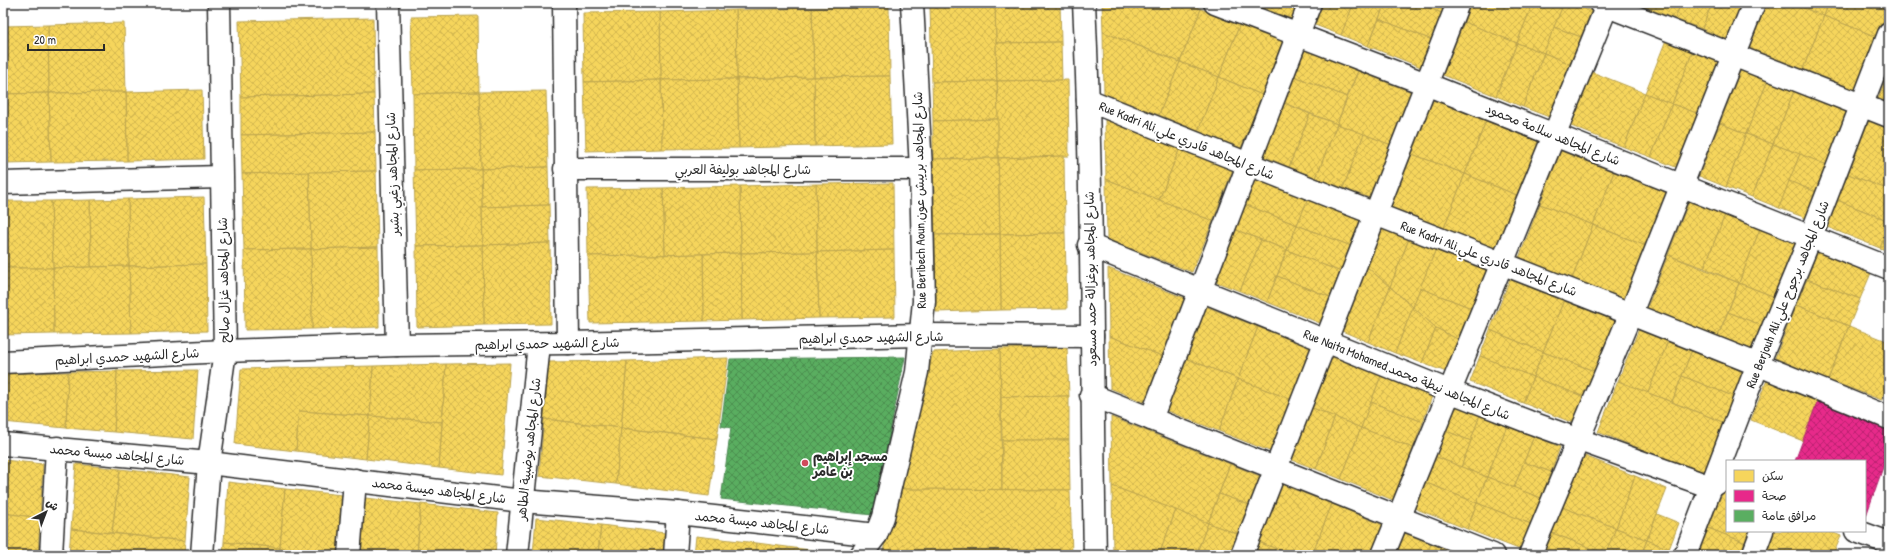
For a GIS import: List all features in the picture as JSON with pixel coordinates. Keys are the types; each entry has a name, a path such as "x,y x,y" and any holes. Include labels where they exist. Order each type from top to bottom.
{"street":[{"name":"شارع المجاهد غزال صالح","path":"202,555 209,463 225,351 219,3"},
{"name":"شارع المجاهد زغبي بشير","path":"388,3 397,345"},
{"path":"564,3 568,343"},
{"name":"Rue Beribech Aoun,شارع المجاهد بريبش عون","path":"861,555 876,535 883,517 917,372 924,301 921,169 912,3"},
{"name":"شارع المجاهد بوغزالة حمد مسعود","path":"1084,3 1088,100 1089,245 1092,336 1091,395 1095,555"},
{"name":"شارع المجاهد سلامة محمود","path":"1215,3 1683,185 1889,268"},
{"path":"1151,419 1247,164 1310,3"},
{"path":"1242,555 1324,341 1458,3"},
{"path":"1530,555 1683,185 1754,3"},
{"path":"1383,555 1555,135 1605,4 1889,116"},
{"name":"Rue Berjouh Ali,شارع المجاهد برجوح علي","path":"1727,460 1758,364 1811,236 1889,34"},
{"name":"Rue Kadri Ali,شارع المجاهد قادري علي","path":"1088,100 1247,164 1631,313 1889,418"},
{"name":"شارع المجاهد بوليفة العربي","path":"565,169 921,169"},
{"path":"3,183 221,177"},
{"name":"Rue Naita Mohamed,شارع المجاهد نيطة محمد","path":"1089,245 1449,391 1578,439 1719,484"},
{"name":"شارع الشهيد حمدي ابراهيم","path":"3,362 225,351 397,345 539,344 920,335 1092,336"},
{"name":"شارع المجاهد بوضبية الطاهر","path":"517,555 539,344"},
{"path":"1091,395 1493,555"},
{"name":"شارع المجاهد ميسة محمد","path":"3,444 209,463 522,501 678,513 876,535"},
{"path":"51,555 57,448"},
{"name":"Rue Berjouh Ali,شارع المجاهد برجوح علي","path":"1685,555 1719,484 1726,462"},
{"path":"348,555 355,480"},
{"path":"676,555 678,513"},
{"path":"1753,555 1762,532"},
{"path":"1859,532 1889,543"}],"building: سكن":[{"path":"1060,3 1061,42 996,43 995,5"},
{"path":"1102,3 1186,3 1201,9 1180,62 1103,32"},
{"path":"1250,3 1268,3 1265,9"},
{"path":"1268,3 1299,3 1292,19 1265,9"},
{"path":"1323,3 1354,3 1341,35 1315,25"},
{"path":"1354,3 1385,3 1368,46 1341,35"},
{"path":"1385,3 1416,3 1442,13 1432,40 1379,19"},
{"path":"1416,3 1446,3 1442,13"},
{"path":"1471,3 1533,3 1517,43 1464,22"},
{"path":"1533,3 1564,3 1544,53 1517,43"},
{"path":"1564,3 1572,3 1591,11 1581,37 1554,27"},
{"path":"1635,3 1681,3 1675,19"},
{"path":"1681,3 1712,3 1702,29 1675,19"},
{"path":"1712,3 1743,3 1728,40 1702,29"},
{"path":"1767,3 1791,3 1824,16 1803,69 1749,48"},
{"path":"1791,3 1829,3 1824,16"},
{"path":"1829,3 1870,3 1888,10 1877,37 1824,16"},
{"path":"1870,3 1889,3 1889,7 1888,10"},
{"path":"995,5 997,81 932,82 930,6"},
{"path":"889,7 890,76 814,77 812,8"},
{"path":"812,8 814,77 737,79 736,10"},
{"path":"1201,9 1240,24 1219,77 1180,62"},
{"path":"736,10 737,79 661,80 660,12"},
{"path":"660,12 661,80 584,82 583,13"},
{"path":"478,16 479,92 413,94 411,17"},
{"path":"1824,16 1877,37 1856,90 1803,69"},
{"path":"373,18 374,94 241,97 239,21"},
{"path":"1379,19 1432,40 1421,67 1368,46"},
{"path":"1464,22 1517,43 1496,96 1443,75"},
{"path":"124,23 126,92 49,93 48,25"},
{"path":"1240,24 1284,41 1262,95 1219,77"},
{"path":"48,25 49,93 3,94 3,26"},
{"path":"1554,27 1581,37 1570,64 1544,53"},
{"path":"1103,32 1180,62 1159,115 1104,94"},
{"path":"1666,40 1693,51 1672,104 1645,93"},
{"path":"1061,42 1062,80 997,81 996,43"},
{"path":"1517,43 1544,53 1523,107 1496,96"},
{"path":"1305,50 1358,71 1347,97 1294,76"},
{"path":"1693,51 1720,61 1699,114 1672,104"},
{"path":"1544,53 1570,64 1549,117 1523,107"},
{"path":"1180,62 1219,77 1198,131 1159,115"},
{"path":"1741,69 1768,80 1746,134 1720,123"},
{"path":"1889,70 1889,103 1878,99"},
{"path":"1358,71 1411,92 1391,145 1337,124"},
{"path":"1592,72 1645,93 1624,147 1571,126"},
{"path":"890,76 892,144 815,146 814,77"},
{"path":"1294,76 1347,97 1337,124 1284,103"},
{"path":"814,77 815,146 739,148 737,79"},
{"path":"1219,77 1262,95 1241,148 1198,131"},
{"path":"737,79 739,148 662,149 661,80"},
{"path":"661,80 662,149 586,151 584,82"},
{"path":"1068,80 1069,156 998,158 997,81"},
{"path":"1768,80 1794,91 1773,144 1746,134"},
{"path":"997,81 998,119 933,121 932,82"},
{"path":"202,90 204,159 127,161 126,92"},
{"path":"546,91 548,167 481,169 479,92"},
{"path":"1794,91 1848,112 1827,165 1773,144"},
{"path":"126,92 127,161 51,162 49,93"},
{"path":"479,92 481,169 414,170 413,94"},
{"path":"49,93 51,162 3,163 3,94"},
{"path":"1645,93 1672,104 1651,157 1624,147"},
{"path":"374,94 375,132 241,135 241,97"},
{"path":"1433,100 1486,121 1465,174 1412,154"},
{"path":"1284,103 1310,114 1289,167 1263,156"},
{"path":"1672,104 1699,114 1678,168 1651,157"},
{"path":"1310,114 1337,124 1316,178 1289,167"},
{"path":"998,119 998,158 933,159 933,121"},
{"path":"1105,119 1180,148 1159,200 1106,179"},
{"path":"1869,120 1889,128 1889,190 1848,174"},
{"path":"1486,121 1540,142 1519,196 1465,174"},
{"path":"1720,123 1746,134 1726,187 1699,176"},
{"path":"1337,124 1364,134 1343,188 1316,178"},
{"path":"375,132 376,171 242,174 241,135"},
{"path":"1364,134 1391,145 1370,198 1343,188"},
{"path":"1746,134 1773,144 1752,197 1726,187"},
{"path":"1773,144 1800,154 1779,208 1752,197"},
{"path":"1180,148 1233,169 1213,221 1159,200"},
{"path":"1561,151 1614,172 1593,225 1540,204"},
{"path":"1412,154 1465,174 1444,228 1391,207"},
{"path":"1800,154 1827,165 1816,192 1789,181"},
{"path":"1064,156 1065,233 1000,234 998,158"},
{"path":"998,158 1000,234 935,235 933,159"},
{"path":"548,167 549,205 482,207 481,169"},
{"path":"481,169 483,245 416,246 414,170"},
{"path":"376,171 378,247 311,249 309,172"},
{"path":"309,172 311,249 244,250 242,174"},
{"path":"1614,172 1668,193 1646,246 1593,225"},
{"path":"1465,174 1519,196 1497,249 1444,228"},
{"path":"1848,174 1889,190 1889,221 1837,200"},
{"path":"1254,178 1308,199 1297,225 1244,204"},
{"path":"1106,179 1213,221 1192,272 1107,239"},
{"path":"1789,181 1816,192 1806,218 1779,208"},
{"path":"893,183 894,250 817,252 816,184"},
{"path":"816,184 817,252 741,253 740,186"},
{"path":"740,186 741,253 665,255 663,188"},
{"path":"663,188 665,255 588,256 587,189"},
{"path":"204,197 206,264 129,266 128,199"},
{"path":"128,199 129,266 91,267 90,200"},
{"path":"1308,199 1361,220 1351,246 1297,225"},
{"path":"90,200 91,267 53,268 51,201"},
{"path":"1837,200 1889,221 1889,226 1880,248 1827,227"},
{"path":"3,201 51,201 53,268 3,268"},
{"path":"1689,201 1725,215 1704,268 1668,255"},
{"path":"1244,204 1297,225 1287,250 1234,229"},
{"path":"1540,204 1593,225 1572,279 1519,258"},
{"path":"549,205 550,243 483,245 482,207"},
{"path":"1725,215 1760,229 1739,283 1704,268"},
{"path":"1297,225 1351,246 1341,272 1287,250"},
{"path":"1593,225 1646,246 1626,300 1572,279"},
{"path":"1889,226 1889,251 1880,248"},
{"path":"1382,228 1409,239 1390,287 1367,267"},
{"path":"1234,229 1261,240 1240,291 1214,281"},
{"path":"1760,229 1796,243 1775,297 1739,283"},
{"path":"1065,233 1067,309 1001,310 1000,234"},
{"path":"1000,234 1001,310 936,312 935,235"},
{"path":"1409,239 1436,249 1413,307 1390,287"},
{"path":"1261,240 1287,250 1267,302 1240,291"},
{"path":"550,243 551,324 484,325 483,245"},
{"path":"483,245 484,325 417,327 416,246"},
{"path":"378,247 379,327 312,329 311,249"},
{"path":"311,249 312,329 245,330 244,250"},
{"path":"1436,249 1489,270 1474,309 1420,288"},
{"path":"894,250 895,317 819,318 817,252"},
{"path":"1287,250 1341,272 1330,297 1277,276"},
{"path":"817,252 819,318 742,320 741,253"},
{"path":"1817,252 1871,273 1860,299 1807,279"},
{"path":"741,253 742,320 704,321 703,254"},
{"path":"703,254 704,321 590,323 588,256"},
{"path":"1668,255 1739,283 1718,336 1647,308"},
{"path":"206,264 207,331 131,333 129,266"},
{"path":"129,266 131,333 54,334 53,268"},
{"path":"1367,267 1390,287 1368,342 1342,331"},
{"path":"3,268 53,268 54,334 3,335"},
{"path":"1108,268 1187,299 1165,357 1109,336"},
{"path":"1277,276 1330,297 1320,323 1267,302"},
{"path":"1510,279 1564,300 1543,352 1490,330"},
{"path":"1807,279 1860,299 1849,326 1796,305"},
{"path":"1739,283 1775,297 1763,326 1728,312"},
{"path":"1390,287 1413,307 1395,353 1368,342"},
{"path":"1420,288 1474,309 1461,341 1436,328 1413,307"},
{"path":"1564,300 1617,321 1597,372 1543,352"},
{"path":"1796,305 1849,326 1828,380 1775,358"},
{"path":"1205,306 1258,327 1238,379 1185,358"},
{"path":"1413,307 1436,328 1422,363 1395,353"},
{"path":"1728,312 1763,326 1754,350 1718,336"},
{"path":"1849,326 1889,342 1889,382 1882,400 1828,380"},
{"path":"1258,327 1311,348 1292,400 1238,379"},
{"path":"1436,328 1461,341 1449,373 1422,363"},
{"path":"1639,329 1668,341 1648,393 1618,381"},
{"path":"1490,330 1543,352 1533,377 1480,356"},
{"path":"1109,336 1165,357 1147,403 1110,388"},
{"path":"1668,341 1692,350 1672,402 1648,393"},
{"path":"1067,347 1069,396 1001,397 1000,349"},
{"path":"1000,349 1002,490 899,489 933,352"},
{"path":"1692,350 1746,371 1735,397 1682,376"},
{"path":"1543,352 1597,372 1587,398 1533,377"},
{"path":"1329,355 1381,376 1361,428 1310,407"},
{"path":"1480,356 1533,377 1523,403 1470,382"},
{"path":"728,358 717,439 621,428 627,361"},
{"path":"1185,358 1238,379 1219,431 1165,410"},
{"path":"627,361 621,428 544,419 548,362"},
{"path":"510,363 501,475 439,468 446,364"},
{"path":"446,364 442,422 370,416 373,366"},
{"path":"373,366 370,416 299,411 296,451 235,444 241,369"},
{"path":"198,370 193,439 114,432 117,371"},
{"path":"117,371 114,432 66,428 68,372"},
{"path":"68,372 66,428 3,422 3,374"},
{"path":"1381,376 1432,396 1423,422 1371,402"},
{"path":"1682,376 1735,397 1725,423 1672,402"},
{"path":"1533,377 1587,398 1576,424 1523,403"},
{"path":"1238,379 1292,400 1272,452 1219,431"},
{"path":"1767,380 1818,400 1803,441 1751,420"},
{"path":"1618,381 1725,423 1705,474 1598,432"},
{"path":"1069,396 1069,440 1002,440 1001,397"},
{"path":"1371,402 1423,422 1413,448 1361,428"},
{"path":"1454,404 1480,415 1471,441 1444,430"},
{"path":"1310,407 1335,417 1316,469 1290,459"},
{"path":"299,411 370,416 366,459 296,451"},
{"path":"1480,415 1507,426 1487,477 1461,467"},
{"path":"370,416 442,422 439,468 366,459"},
{"path":"1111,417 1230,464 1208,523 1112,486"},
{"path":"1335,417 1361,428 1341,479 1316,469"},
{"path":"544,419 621,428 616,484 539,476"},
{"path":"1507,426 1534,436 1514,488 1487,477"},
{"path":"621,428 717,439 709,496 616,484"},
{"path":"1361,428 1413,448 1393,500 1341,479"},
{"path":"1444,430 1471,441 1461,467 1434,456"},
{"path":"1534,436 1560,447 1551,472 1524,462"},
{"path":"1002,440 1069,440 1070,490 1002,490"},
{"path":"1582,455 1635,476 1616,528 1562,507"},
{"path":"1434,456 1487,477 1477,503 1424,482"},
{"path":"3,460 43,464 40,518 3,513"},
{"path":"1524,462 1551,472 1541,498 1514,488"},
{"path":"76,464 120,469 112,533 71,529"},
{"path":"1230,464 1262,477 1252,506 1219,494"},
{"path":"120,469 190,477 185,541 112,533"},
{"path":"1635,476 1667,489 1647,540 1616,528"},
{"path":"1487,477 1541,498 1531,524 1477,503"},
{"path":"228,482 285,489 280,548 224,542"},
{"path":"1424,482 1477,503 1467,529 1414,508"},
{"path":"1280,484 1332,504 1312,555 1293,555 1258,542"},
{"path":"1112,486 1176,510 1159,555 1113,555"},
{"path":"285,489 342,495 337,555 280,548"},
{"path":"899,489 1070,490 1072,555 883,551"},
{"path":"1724,489 1726,490 1726,532 1756,532 1751,545 1708,528"},
{"path":"1219,494 1252,506 1240,535 1208,523"},
{"path":"365,498 421,504 417,555 361,555"},
{"path":"1477,503 1531,524 1521,550 1467,529"},
{"path":"421,504 498,513 495,555 417,555"},
{"path":"1332,504 1383,525 1372,555 1312,555"},
{"path":"1562,507 1616,528 1606,554 1552,533"},
{"path":"1176,510 1208,523 1196,555 1159,555"},
{"path":"3,513 40,518 38,555 3,555"},
{"path":"1657,514 1679,523 1669,549 1647,540"},
{"path":"536,518 601,525 598,555 533,555"},
{"path":"1208,523 1240,535 1233,555 1196,555"},
{"path":"601,525 665,533 664,555 598,555"},
{"path":"1616,528 1647,540 1641,555 1605,555"},
{"path":"1708,528 1751,545 1747,555 1698,555"},
{"path":"71,529 185,541 184,555 69,555"},
{"path":"1769,532 1831,532 1841,536 1833,555 1775,555 1761,549"},
{"path":"1405,533 1431,544 1427,555 1396,555"},
{"path":"1552,533 1606,554 1544,555"},
{"path":"696,536 757,543 756,555 694,555"},
{"path":"1647,540 1669,549 1667,555 1641,555"},
{"path":"224,542 280,548 280,555 223,555"},
{"path":"1258,542 1293,555 1253,555"},
{"path":"757,543 817,551 817,555 756,555"},
{"path":"1431,544 1458,554 1458,555 1427,555"},
{"path":"280,548 336,555 280,555"}],"building: صحة":[{"path":"1818,400 1889,428 1889,450 1866,516 1866,460 1795,460"}],"building: مرافق عامة":[{"name":"مسجد إبراهيم بن عامر","path":"905,357 873,515 721,499 731,428 721,426 730,359"}],"place":[{"name":"مسجد إبراهيم بن عامر","path":"805,463"}]}
